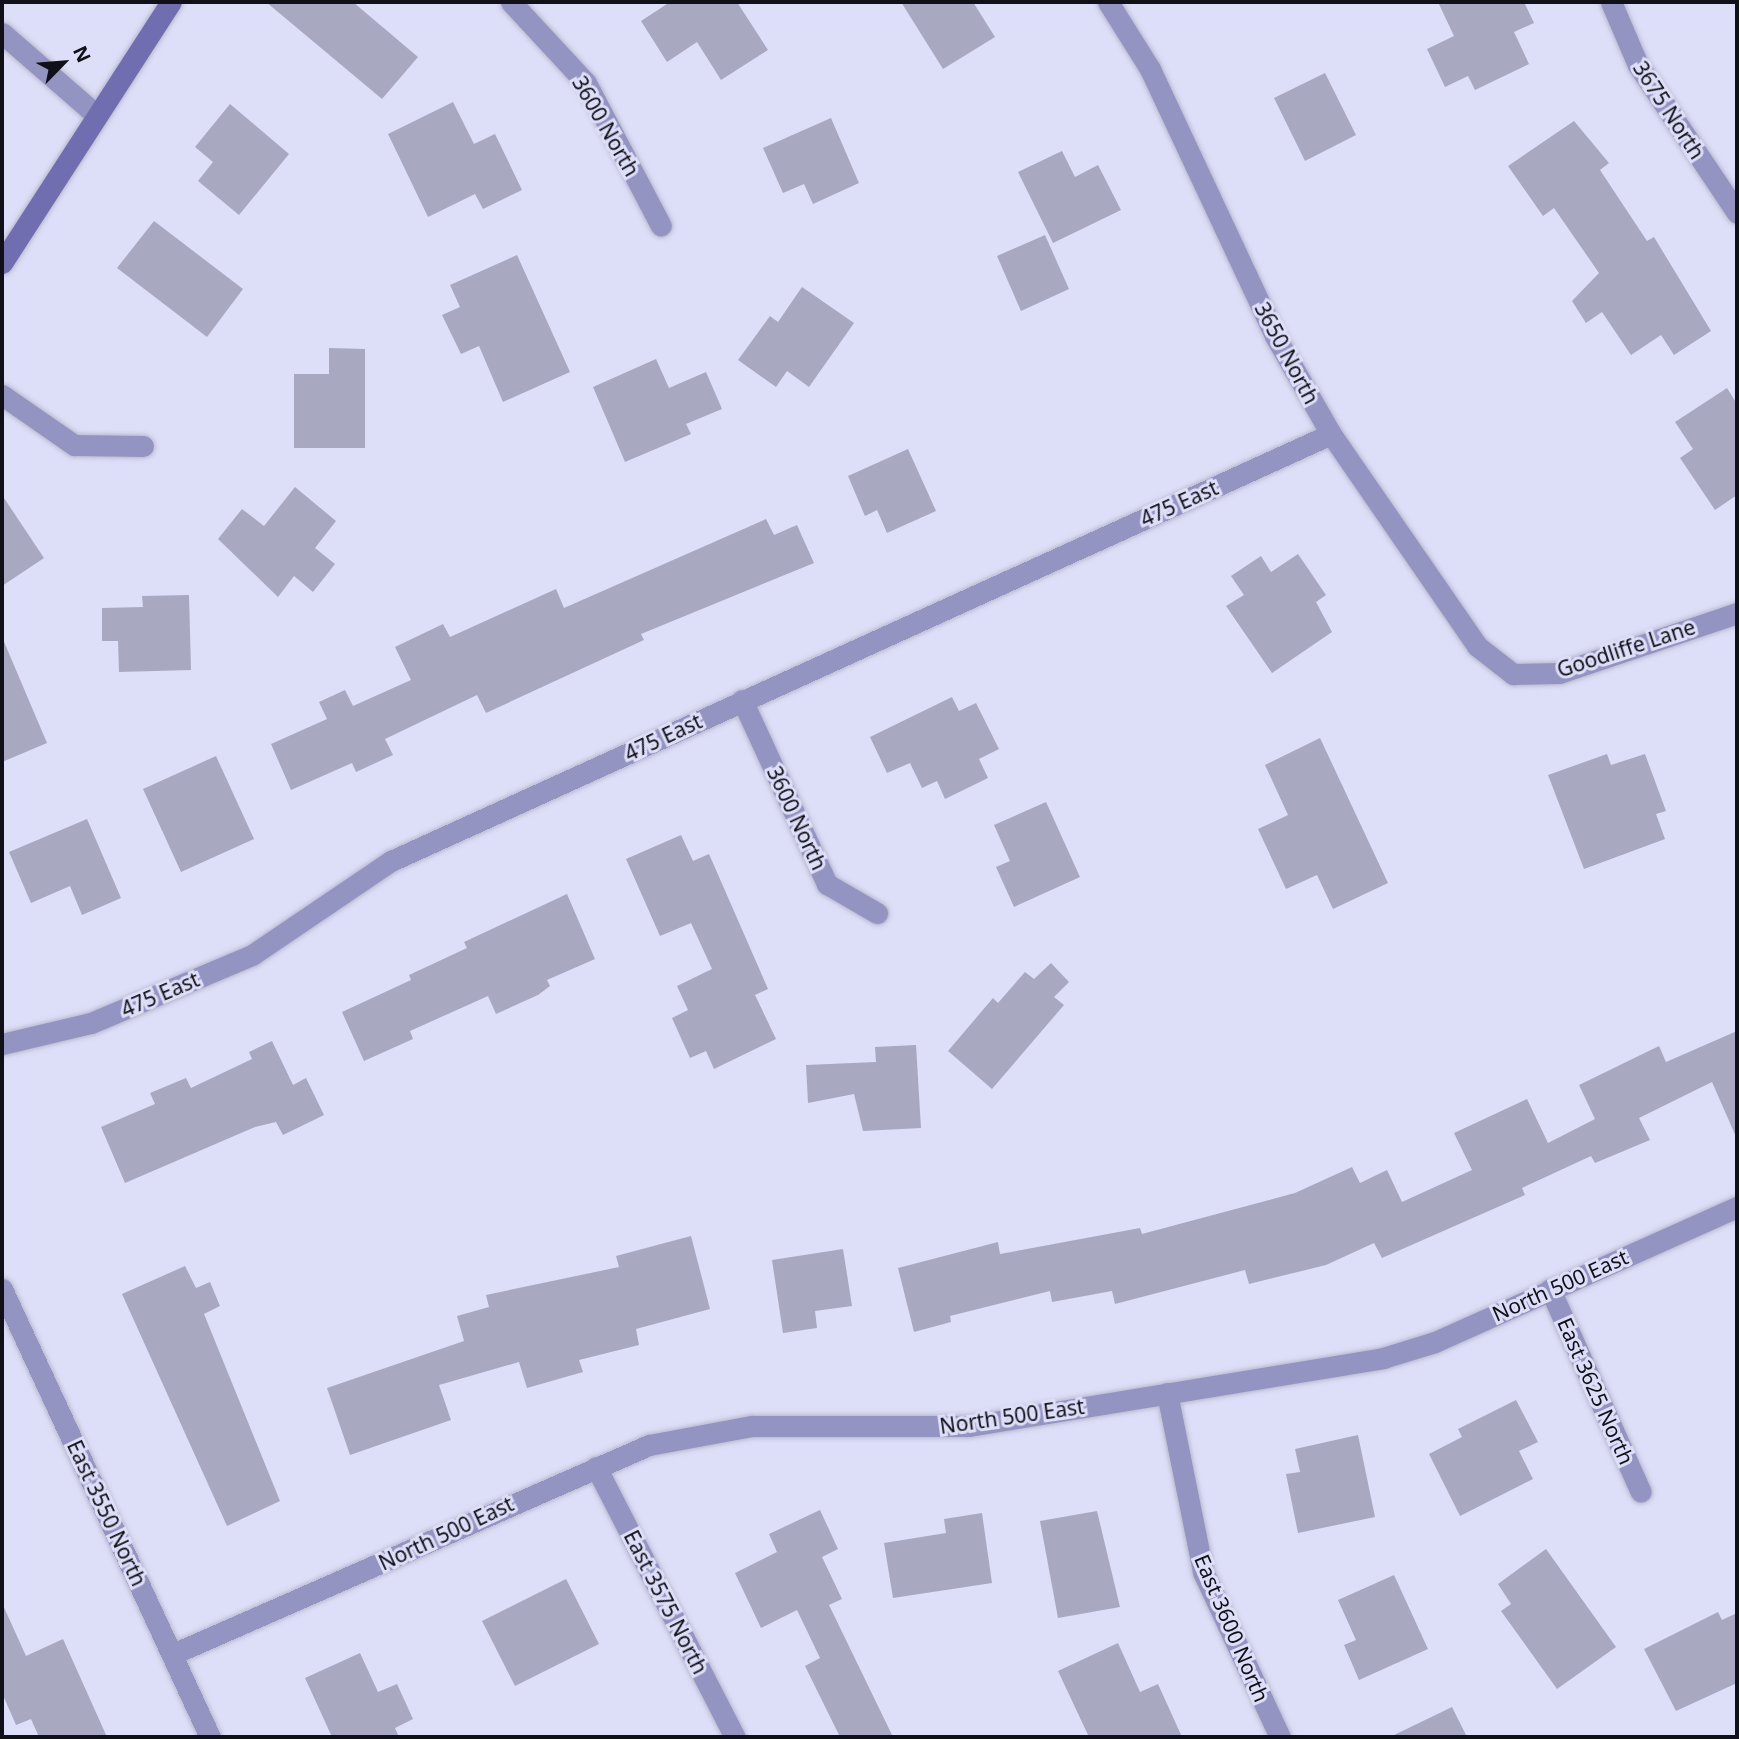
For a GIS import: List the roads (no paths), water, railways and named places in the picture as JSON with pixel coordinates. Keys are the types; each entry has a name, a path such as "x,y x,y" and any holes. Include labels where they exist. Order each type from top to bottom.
{"street":[{"path":"2,263 94,113 171,2"},
{"name":"3600 North","path":"511,2 586,83 662,226"},
{"name":"3650 North","path":"1108,2 1150,69 1275,336 1331,434 1477,646 1513,674"},
{"name":"3675 North","path":"1611,2 1638,65 1737,213"},
{"path":"2,33 94,113"},
{"path":"2,395 75,445 143,446"},
{"name":"475 East","path":"2,1044 91,1023 251,955 391,861 1331,434"},
{"name":"Goodliffe Lane","path":"1513,674 1559,673 1737,613"},
{"name":"3600 North","path":"742,700 827,884 877,913"},
{"name":"North 500 East","path":"173,1654 649,1446 752,1426 969,1426 1383,1358 1737,1207"},
{"name":"East 3550 North","path":"2,1289 210,1737"},
{"name":"East 3625 North","path":"1550,1289 1642,1492"},
{"name":"East 3600 North","path":"1167,1394 1203,1572 1280,1737"},
{"name":"East 3575 North","path":"596,1467 735,1737"}]}
